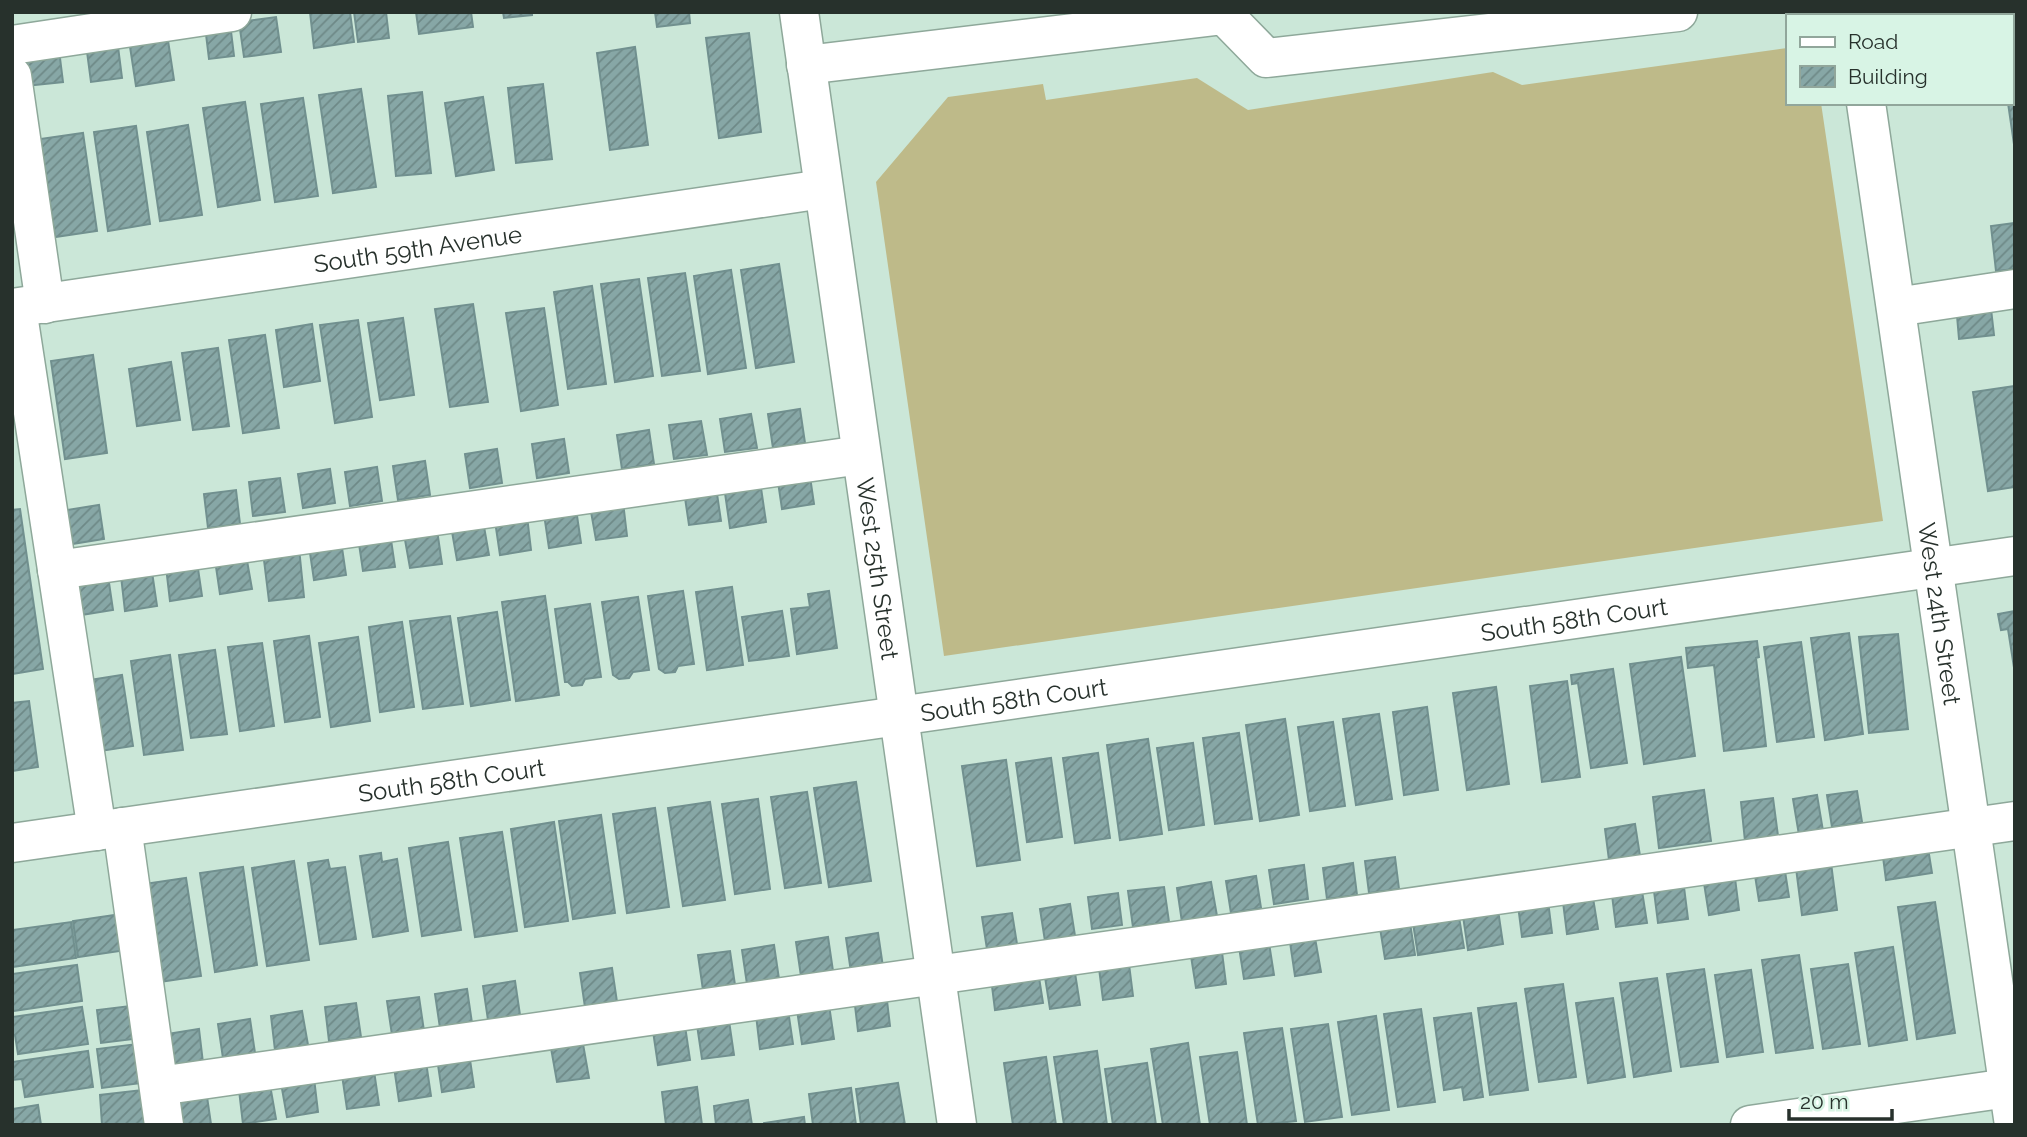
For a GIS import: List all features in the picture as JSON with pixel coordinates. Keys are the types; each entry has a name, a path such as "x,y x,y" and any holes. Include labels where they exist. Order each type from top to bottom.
{"street":[{"path":"12,45 232,12"},
{"name":"West 25th Street","path":"799,12 957,1125"},
{"path":"806,65 1007,27 1224,15 1266,58 1505,22 1678,12"},
{"path":"12,76 25,307 24,438 57,570 159,1086 164,1125"},
{"name":"West 24th Street","path":"1866,105 1971,827 2012,1087 2014,1125"},
{"name":"South 59th Avenue","path":"25,307 823,189"},
{"path":"1896,307 2015,289"},
{"path":"57,570 861,455"},
{"name":"South 58th Court","path":"12,843 2015,556"},
{"path":"159,1086 2015,821"},
{"path":"1749,1125 2012,1087"}],"shaded area":[{"path":"1786,48 1786,105 1821,105 1883,521 944,656 876,182 948,97 1043,84 1046,100 1197,78 1248,110 1493,72 1522,85"}],"building":[{"path":"310,12 350,12 354,42 314,48"},
{"path":"354,12 386,12 389,38 358,42"},
{"path":"416,12 471,12 473,27 419,34"},
{"path":"503,12 532,12 532,15 504,18"},
{"path":"655,12 689,12 690,23 657,27"},
{"path":"276,17 281,52 244,57 239,22"},
{"path":"230,23 234,56 209,59 205,26"},
{"path":"749,33 761,132 719,138 706,38"},
{"path":"167,34 174,80 136,86 129,40"},
{"path":"117,39 122,78 91,82 86,44"},
{"path":"635,47 648,145 610,150 597,53"},
{"path":"59,50 63,82 26,86 23,54"},
{"path":"2013,83 2015,83 2015,151 2008,105 2013,105"},
{"path":"543,84 552,159 516,163 508,88"},
{"path":"361,89 376,187 333,193 319,95"},
{"path":"422,92 431,173 396,176 388,96"},
{"path":"483,97 494,170 456,176 445,103"},
{"path":"303,98 318,196 275,202 261,104"},
{"path":"245,102 260,200 218,207 203,108"},
{"path":"188,125 202,215 160,221 147,132"},
{"path":"136,126 150,224 108,231 94,132"},
{"path":"83,133 97,231 55,237 40,139"},
{"path":"2015,223 2015,269 1996,271 1991,226"},
{"path":"779,264 794,362 756,368 741,270"},
{"path":"731,270 746,368 708,374 694,276"},
{"path":"685,273 700,371 662,376 648,278"},
{"path":"639,279 653,376 615,382 601,284"},
{"path":"592,286 606,384 568,389 554,292"},
{"path":"1990,300 1994,335 1959,339 1956,304"},
{"path":"473,304 488,402 450,407 435,309"},
{"path":"544,308 558,405 521,411 506,313"},
{"path":"403,318 414,395 380,400 368,323"},
{"path":"358,320 372,417 335,423 320,325"},
{"path":"312,324 320,381 284,387 276,330"},
{"path":"265,335 279,428 243,433 229,340"},
{"path":"218,348 229,426 193,430 182,353"},
{"path":"93,355 107,453 65,459 51,361"},
{"path":"171,362 180,420 137,426 129,369"},
{"path":"2015,386 2015,487 1988,491 1973,392"},
{"path":"800,409 805,443 773,448 768,414"},
{"path":"751,414 757,448 725,452 720,419"},
{"path":"701,421 707,455 674,459 669,425"},
{"path":"649,430 654,464 622,469 617,435"},
{"path":"564,439 569,473 537,478 532,444"},
{"path":"497,449 502,483 470,488 465,454"},
{"path":"425,461 430,495 398,500 393,466"},
{"path":"377,467 382,501 350,506 345,472"},
{"path":"330,469 335,503 303,508 298,474"},
{"path":"809,470 814,504 782,509 777,475"},
{"path":"280,478 285,512 253,516 249,482"},
{"path":"760,481 766,522 730,528 724,486"},
{"path":"716,487 721,521 689,525 684,491"},
{"path":"236,490 240,524 208,528 204,494"},
{"path":"623,502 627,536 596,540 590,506"},
{"path":"99,505 104,539 72,544 67,510"},
{"path":"20,509 43,669 12,674 12,510"},
{"path":"576,509 581,543 549,548 544,514"},
{"path":"527,516 531,550 500,555 495,521"},
{"path":"483,521 489,555 457,560 451,526"},
{"path":"437,530 442,564 410,568 404,534"},
{"path":"390,533 395,567 363,571 358,537"},
{"path":"341,541 346,575 314,580 309,546"},
{"path":"299,548 304,597 269,601 263,552"},
{"path":"246,555 252,589 220,594 215,560"},
{"path":"197,562 202,596 170,601 166,567"},
{"path":"152,572 157,606 125,611 121,576"},
{"path":"108,576 113,610 81,615 76,581"},
{"path":"732,587 743,665 707,670 696,592"},
{"path":"683,591 694,664 678,666 675,672 665,673 659,669 648,596"},
{"path":"829,591 837,648 797,654 791,609 810,607 808,594"},
{"path":"545,596 559,695 516,701 502,602"},
{"path":"638,597 649,670 633,672 629,678 619,679 613,675 602,602"},
{"path":"590,604 601,677 585,679 582,685 572,686 565,682 555,609"},
{"path":"782,611 789,656 749,661 742,617"},
{"path":"2015,611 2015,674 2008,629 2001,630 1998,614"},
{"path":"497,612 510,700 471,706 458,618"},
{"path":"450,616 463,704 423,709 410,621"},
{"path":"402,622 414,707 380,712 369,627"},
{"path":"1849,633 1863,734 1825,740 1811,638"},
{"path":"1898,634 1908,729 1869,733 1859,637"},
{"path":"309,636 320,717 285,722 274,641"},
{"path":"358,637 370,721 331,727 319,643"},
{"path":"1757,641 1759,657 1756,658 1766,746 1724,751 1714,665 1688,668 1686,648"},
{"path":"1801,642 1814,737 1777,742 1764,647"},
{"path":"262,643 274,726 240,731 228,647"},
{"path":"215,650 227,734 191,738 179,655"},
{"path":"170,655 183,750 144,755 131,661"},
{"path":"1681,657 1695,756 1644,764 1630,664"},
{"path":"1613,669 1627,763 1591,768 1578,683 1572,684 1571,675"},
{"path":"122,675 133,746 93,752 83,681"},
{"path":"1567,681 1580,777 1542,782 1530,686"},
{"path":"1496,687 1509,784 1467,790 1453,693"},
{"path":"29,701 38,767 12,771 12,703"},
{"path":"1427,707 1438,790 1404,795 1393,712"},
{"path":"1379,714 1392,799 1356,805 1343,719"},
{"path":"1285,719 1299,815 1260,821 1246,725"},
{"path":"1333,722 1345,806 1310,811 1298,727"},
{"path":"1239,733 1252,819 1215,824 1203,738"},
{"path":"1148,739 1162,834 1120,840 1107,745"},
{"path":"1193,743 1204,825 1169,830 1157,748"},
{"path":"1098,753 1110,838 1075,843 1063,758"},
{"path":"1051,758 1062,837 1027,842 1016,763"},
{"path":"1006,760 1020,860 977,866 962,766"},
{"path":"856,782 871,881 829,887 814,788"},
{"path":"1704,790 1711,841 1659,848 1653,797"},
{"path":"1857,791 1862,822 1832,827 1827,795"},
{"path":"807,792 821,883 785,888 771,797"},
{"path":"1817,795 1823,831 1799,835 1793,799"},
{"path":"1773,798 1778,836 1745,841 1741,802"},
{"path":"758,799 770,889 735,894 722,804"},
{"path":"710,802 725,900 683,906 668,808"},
{"path":"655,808 669,907 627,913 613,814"},
{"path":"601,815 615,913 573,919 559,821"},
{"path":"554,822 568,921 525,927 511,829"},
{"path":"1635,824 1640,856 1609,860 1605,829"},
{"path":"502,832 517,931 475,937 460,838"},
{"path":"448,842 461,930 422,936 409,848"},
{"path":"1927,842 1932,873 1886,880 1882,849"},
{"path":"381,853 382,862 397,859 408,931 373,937 360,856"},
{"path":"1395,857 1399,889 1369,893 1365,861"},
{"path":"328,860 330,869 345,867 356,939 320,944 308,863"},
{"path":"294,861 309,960 267,966 252,868"},
{"path":"1353,863 1357,895 1327,899 1323,868"},
{"path":"1831,863 1837,910 1802,915 1796,868"},
{"path":"1304,865 1308,899 1274,904 1269,870"},
{"path":"1784,865 1789,897 1759,901 1754,869"},
{"path":"243,867 257,965 215,972 200,873"},
{"path":"1256,876 1261,908 1231,913 1226,881"},
{"path":"186,878 201,976 159,982 144,884"},
{"path":"1735,878 1739,910 1709,915 1704,883"},
{"path":"1211,882 1217,916 1182,922 1177,888"},
{"path":"1164,887 1169,922 1133,927 1128,891"},
{"path":"1684,887 1688,919 1658,923 1654,891"},
{"path":"1642,891 1647,923 1616,927 1612,895"},
{"path":"1118,893 1122,925 1092,929 1088,897"},
{"path":"1593,898 1598,929 1567,934 1563,902"},
{"path":"1548,901 1552,933 1522,937 1518,905"},
{"path":"1935,902 1955,1033 1917,1039 1898,907"},
{"path":"1070,904 1075,936 1045,941 1040,909"},
{"path":"1498,910 1503,944 1468,950 1463,916"},
{"path":"1012,913 1017,944 987,949 982,917"},
{"path":"115,915 120,951 78,957 73,921"},
{"path":"1459,917 1464,948 1418,955 1413,923"},
{"path":"71,922 76,958 12,967 12,930"},
{"path":"1410,923 1415,955 1385,959 1380,928"},
{"path":"878,933 883,967 851,972 846,938"},
{"path":"828,937 833,971 801,976 796,942"},
{"path":"1315,938 1321,972 1295,976 1290,942"},
{"path":"1269,943 1274,975 1244,979 1239,947"},
{"path":"774,945 779,979 747,984 742,950"},
{"path":"1893,947 1907,1040 1869,1046 1855,953"},
{"path":"730,951 735,985 703,990 698,955"},
{"path":"1222,952 1226,984 1196,988 1191,956"},
{"path":"1799,955 1813,1048 1776,1053 1762,960"},
{"path":"1129,964 1133,996 1103,1000 1099,968"},
{"path":"1848,964 1860,1044 1823,1049 1811,969"},
{"path":"77,965 82,1001 13,1011 12,974"},
{"path":"612,968 617,1002 585,1007 580,973"},
{"path":"1704,969 1718,1062 1681,1067 1667,974"},
{"path":"1751,970 1763,1052 1727,1057 1715,975"},
{"path":"1038,971 1043,1003 995,1010 991,978"},
{"path":"1075,973 1080,1005 1050,1009 1045,977"},
{"path":"1657,978 1671,1071 1634,1077 1620,983"},
{"path":"515,981 520,1015 488,1020 483,986"},
{"path":"1563,984 1576,1077 1539,1082 1525,989"},
{"path":"467,989 472,1023 440,1028 435,994"},
{"path":"886,992 890,1026 858,1031 854,997"},
{"path":"419,997 424,1031 392,1035 387,1001"},
{"path":"1613,998 1625,1077 1588,1083 1576,1003"},
{"path":"356,1003 361,1037 329,1041 325,1007"},
{"path":"1516,1003 1528,1090 1490,1095 1478,1008"},
{"path":"829,1005 834,1039 802,1044 797,1010"},
{"path":"130,1006 134,1039 101,1043 97,1010"},
{"path":"82,1007 88,1044 18,1054 15,1035 12,1036 12,1017"},
{"path":"1421,1009 1435,1102 1398,1107 1384,1014"},
{"path":"788,1010 793,1044 760,1049 756,1015"},
{"path":"302,1011 308,1045 275,1050 271,1016"},
{"path":"1471,1013 1483,1097 1464,1100 1462,1087 1444,1090 1434,1018"},
{"path":"1376,1016 1389,1110 1352,1115 1338,1022"},
{"path":"250,1019 255,1053 223,1058 218,1024"},
{"path":"729,1021 734,1055 702,1059 697,1025"},
{"path":"1328,1024 1342,1117 1305,1122 1291,1029"},
{"path":"685,1026 690,1060 658,1065 653,1031"},
{"path":"1282,1028 1296,1121 1258,1125 1244,1033"},
{"path":"199,1029 203,1063 172,1068 167,1034"},
{"path":"1188,1043 1200,1125 1163,1125 1151,1049"},
{"path":"137,1044 142,1083 102,1088 97,1049"},
{"path":"583,1044 589,1078 557,1082 551,1048"},
{"path":"88,1051 93,1087 25,1097 22,1079 12,1080 12,1062"},
{"path":"1097,1051 1107,1125 1064,1125 1054,1057"},
{"path":"1237,1052 1247,1125 1210,1125 1200,1057"},
{"path":"469,1053 474,1087 442,1092 437,1058"},
{"path":"1046,1057 1056,1125 1013,1125 1004,1063"},
{"path":"426,1062 431,1096 399,1101 394,1067"},
{"path":"1147,1063 1156,1125 1113,1125 1105,1069"},
{"path":"374,1071 379,1105 347,1109 342,1075"},
{"path":"314,1078 318,1112 287,1117 281,1083"},
{"path":"898,1083 905,1125 861,1125 856,1089"},
{"path":"270,1085 276,1119 243,1124 239,1090"},
{"path":"697,1087 702,1125 666,1125 662,1092"},
{"path":"851,1088 856,1125 813,1125 809,1094"},
{"path":"142,1090 145,1125 102,1125 100,1095"},
{"path":"206,1090 211,1124 179,1125 174,1095"},
{"path":"748,1100 752,1125 716,1125 714,1106"},
{"path":"38,1105 41,1125 12,1125 12,1109"},
{"path":"804,1117 805,1125 764,1125 764,1123"}]}
